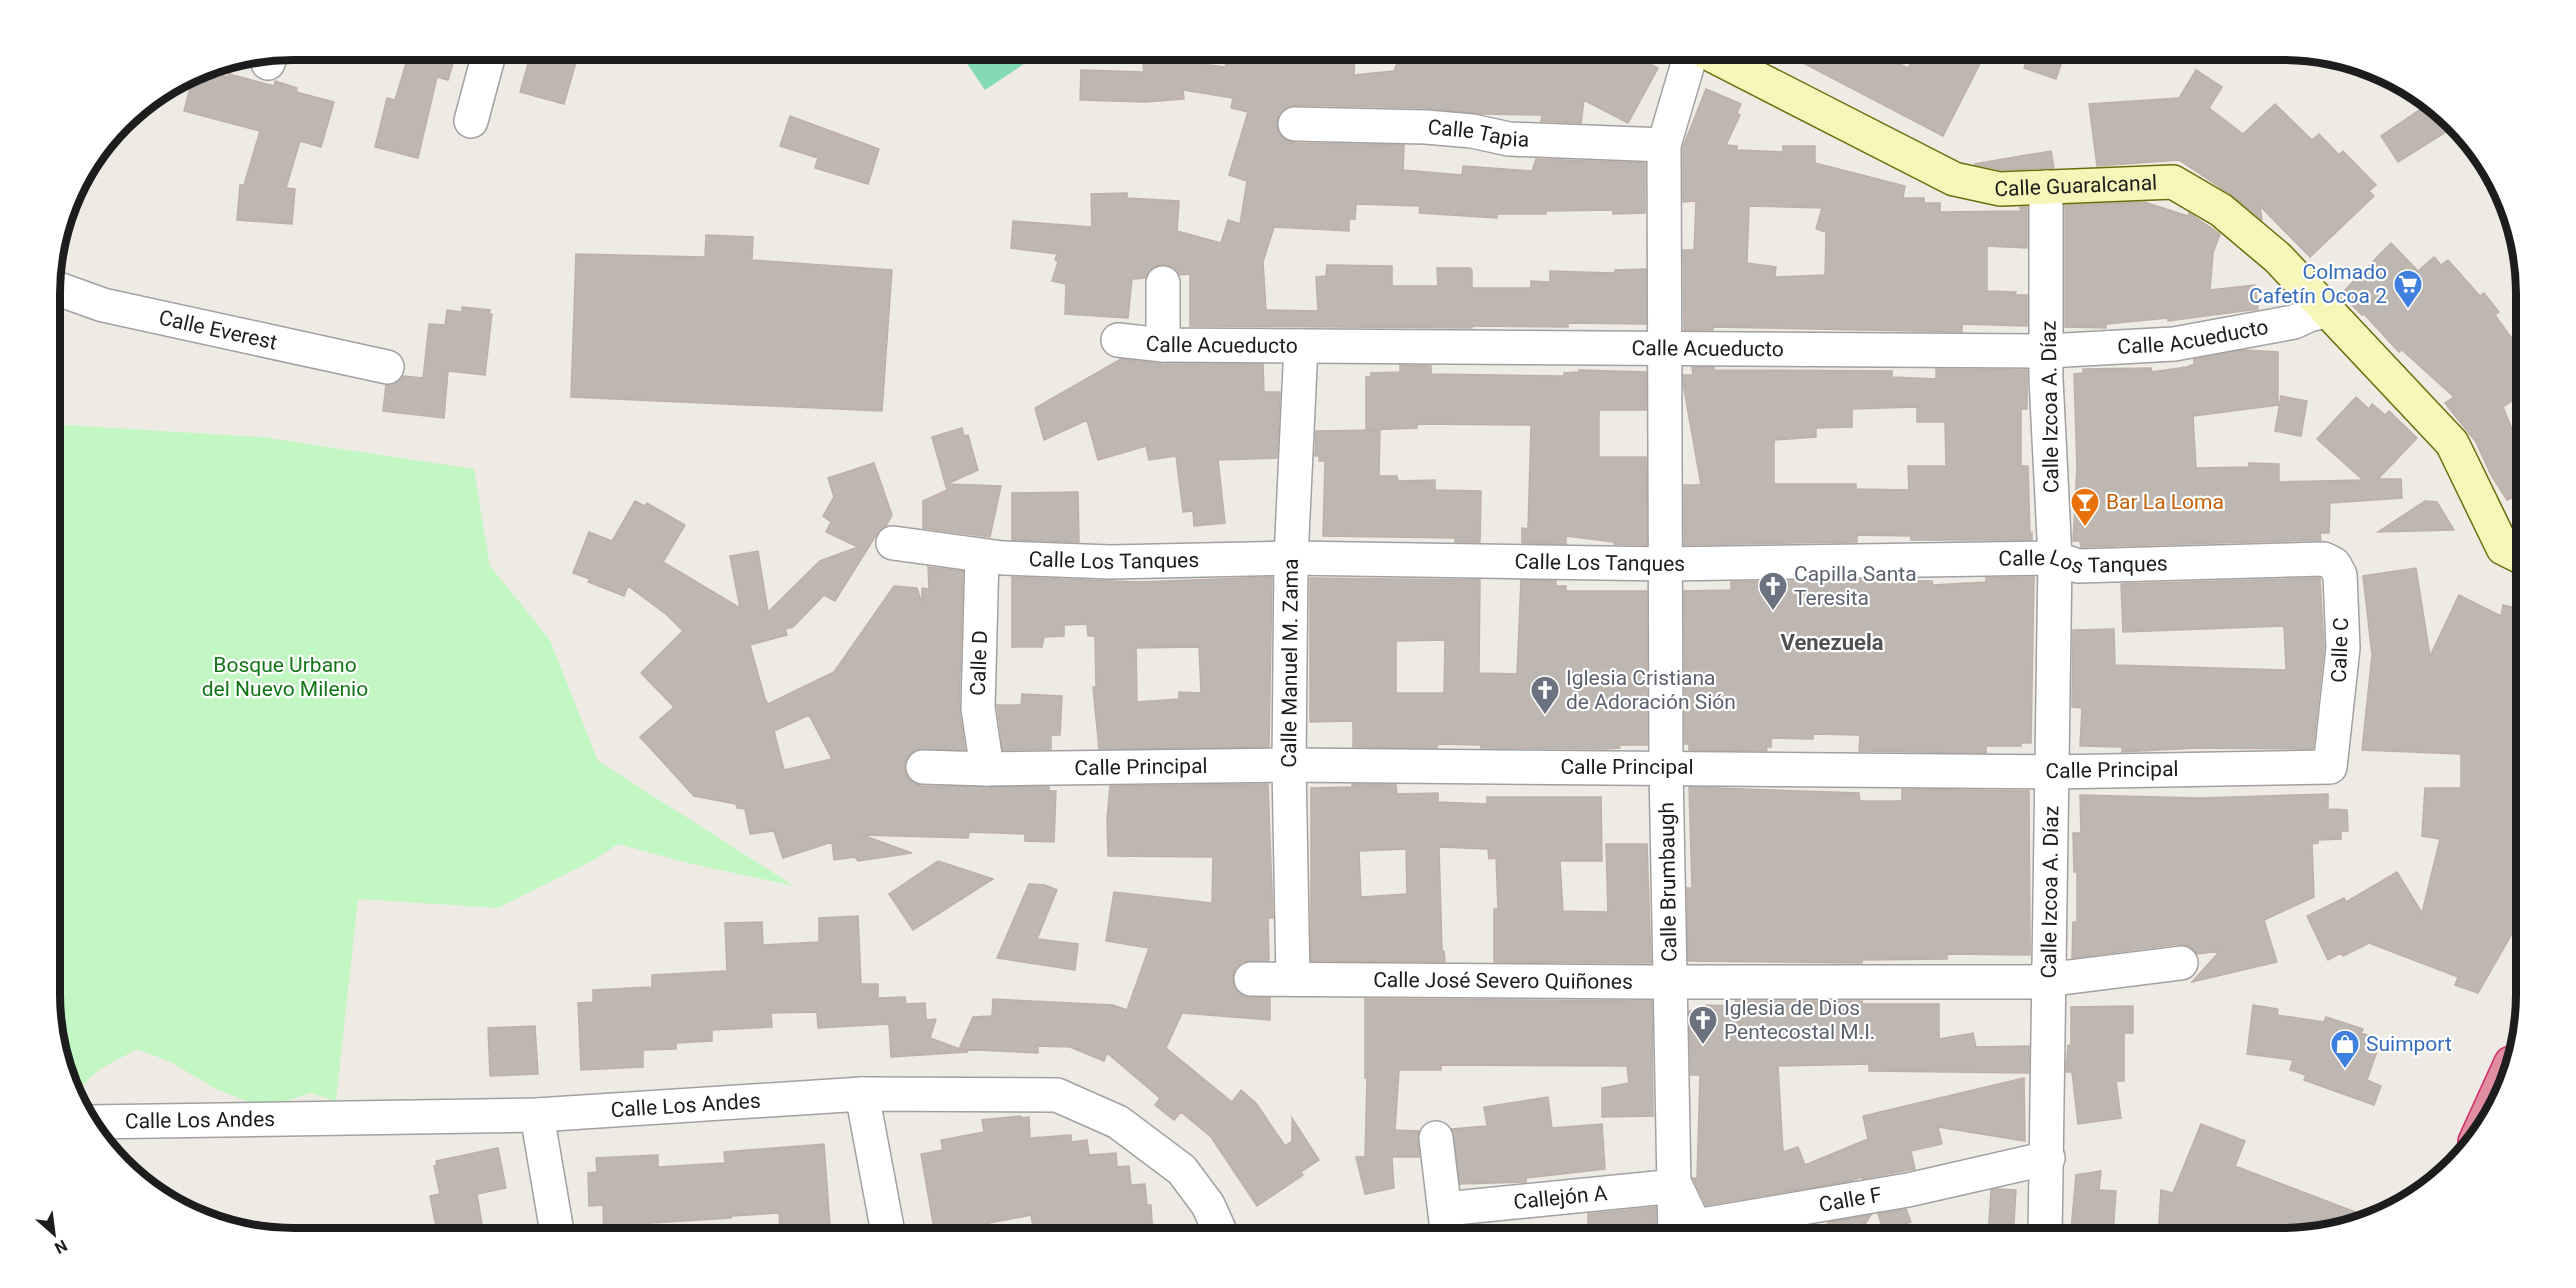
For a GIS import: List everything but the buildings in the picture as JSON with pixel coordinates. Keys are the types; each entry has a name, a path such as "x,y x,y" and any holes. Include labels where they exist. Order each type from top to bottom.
{"street":[{"path":"471,121 487,60"},
{"name":"Calle Brumbaugh","path":"1675,1228 1666,767 1664,145 1689,60"},
{"name":"Calle Guaralcanal","path":"1721,60 1953,179 2000,189 2173,182 2222,210 2278,258 2452,443 2503,548 2516,554"},
{"name":"Calle Tapia","path":"1295,124 1426,127 1509,139 1664,145"},
{"name":"Calle Izcoa A. Díaz","path":"2044,1228 2051,980 2051,772 2055,558 2046,379 2046,187"},
{"path":"1163,283 1163,345"},
{"name":"Calle Everest","path":"60,290 103,305 387,367"},
{"name":"Calle Acueducto","path":"1118,340 1163,345 2047,351 2174,344 2294,322 2308,315 2329,310"},
{"name":"Calle Manuel M. Zama","path":"1293,979 1289,765 1291,558 1302,346"},
{"name":"Calle Los Tanques","path":"893,543 982,556 1111,562 1291,558 1667,564 2055,558 2078,566 2304,559"},
{"name":"Calle D","path":"982,556 978,708 987,769"},
{"name":"Calle C","path":"2304,559 2324,559 2334,564 2340,575 2343,648 2330,767"},
{"name":"Calle Principal","path":"923,767 987,769 1289,765 2051,772 2330,767"},
{"name":"Calle José Severo Quiñones","path":"1251,979 1669,982 2051,980 2181,963"},
{"path":"862,1094 887,1228"},
{"name":"Calle Los Andes","path":"98,1122 537,1115 862,1094 1057,1095 1118,1122 1182,1170 1208,1205 1218,1228"},
{"path":"537,1115 556,1228"},
{"name":"Callejón A","path":"1436,1138 1446,1224 1676,1186"},
{"name":"Calle F","path":"1676,1186 1695,1226 1908,1190 2048,1158"}],"green space":[{"path":"965,60 1030,60 985,90"},
{"name":"Bosque Urbano del Nuevo Milenio","path":"60,425 262,437 474,469 490,566 550,640 598,761 794,886 688,863 618,844 594,860 498,908 358,899 336,1101 311,1093 264,1108 216,1089 171,1062 137,1049 100,1069 79,1087 78,1084 64,1040 60,994"}],"place":[{"name":"Colmado Cafetín Ocoa 2","path":"2408,310"},
{"name":"Bar La Loma","path":"2085,528"},
{"name":"Capilla Santa Teresita","path":"1773,612"},
{"name":"Iglesia Cristiana de Adoración Sión","path":"1545,716"},
{"name":"Iglesia de Dios Pentecostal M.I.","path":"1703,1046"},
{"name":"Suimport","path":"2345,1070"}],"district":[{"name":"Venezuela","path":"1832,642"}]}
